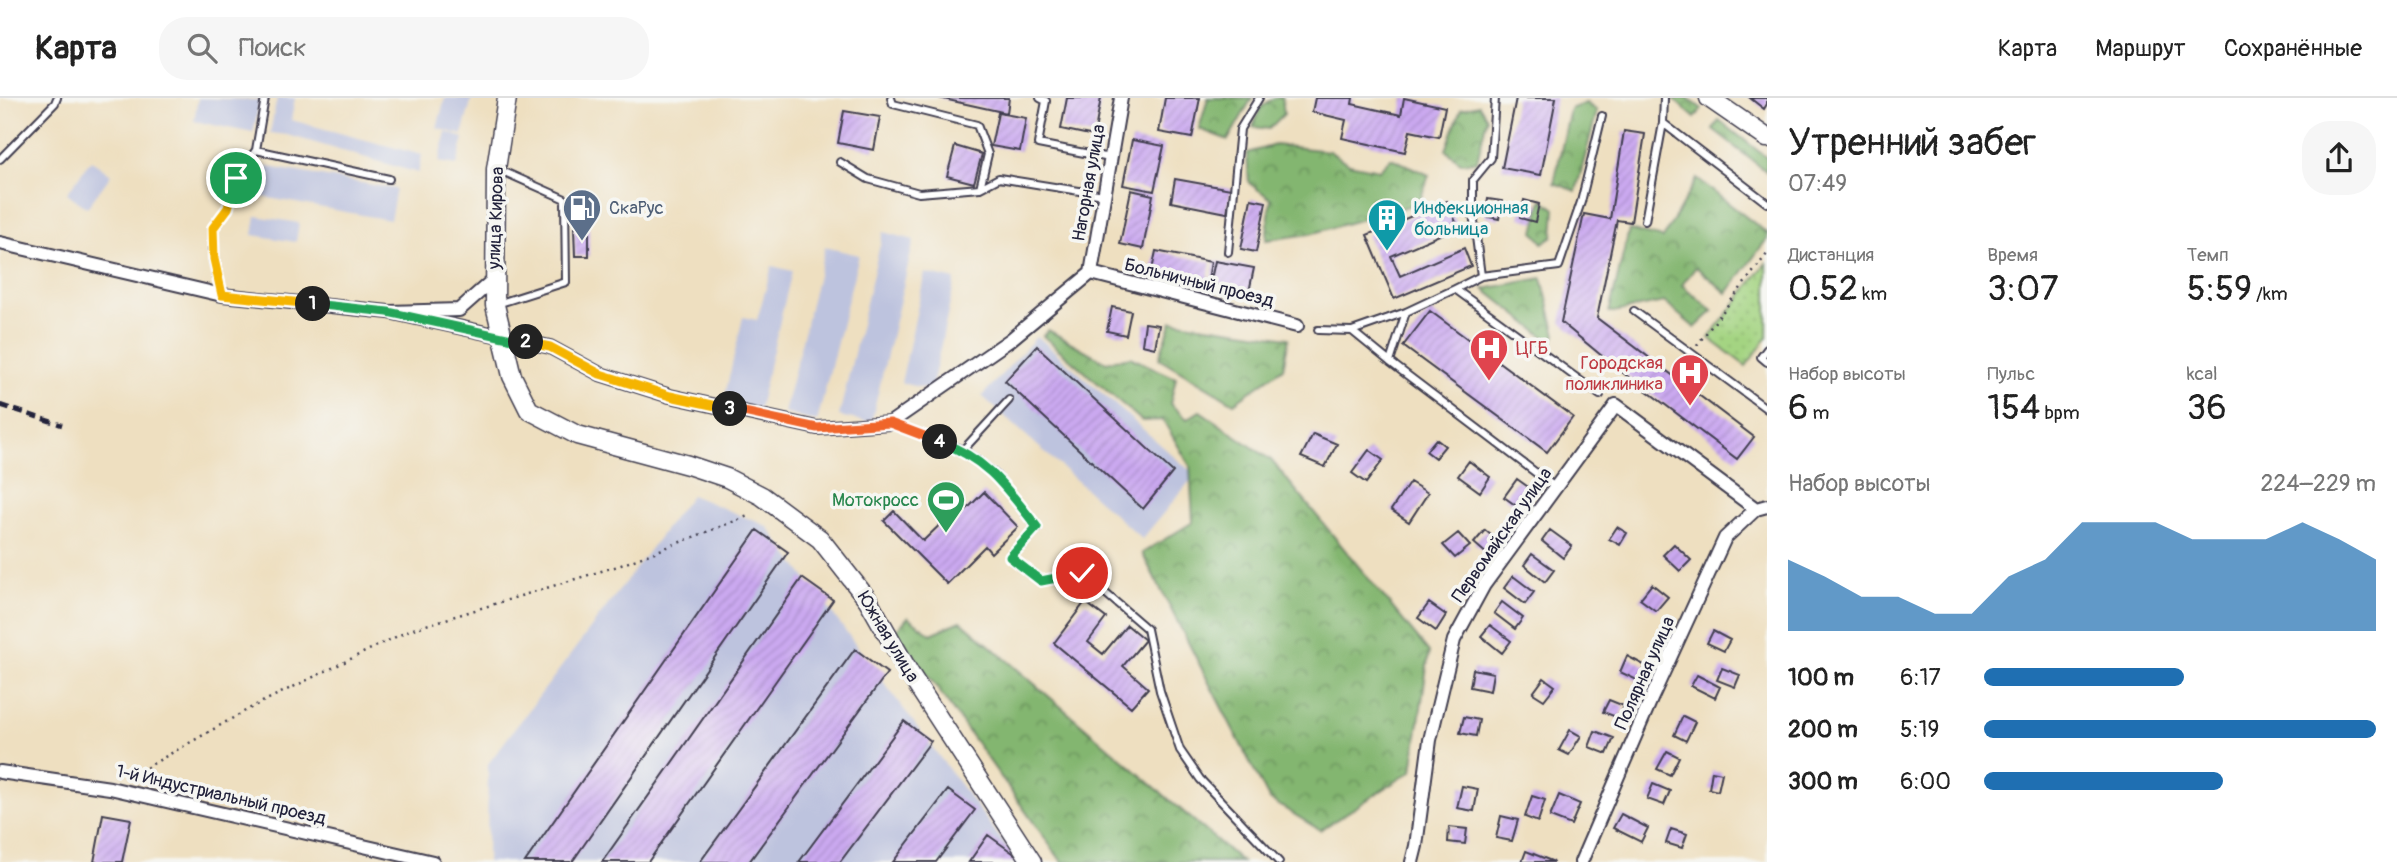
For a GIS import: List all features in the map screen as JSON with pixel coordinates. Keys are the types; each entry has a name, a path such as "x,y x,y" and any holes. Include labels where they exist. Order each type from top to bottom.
{"street":[{"name":"улица Кирова","path":"503,338 495,305 494,279 496,169 507,98"},
{"name":"Нагорная улица","path":"1091,274 1121,98"},
{"path":"1709,98 1766,135"},
{"path":"0,243 222,295 388,312 550,347 600,374 670,396 817,428 890,423 1010,340 1091,274"},
{"name":"Больничный проезд","path":"1091,274 1297,326"},
{"path":"388,312 459,310 494,279"},
{"name":"Южная улица","path":"503,338 512,376 529,410 578,435 727,478 762,496 820,539 868,600 910,674 1032,862"},
{"name":"Первомайская улица","path":"1412,862 1430,740 1454,640 1484,585 1616,405 1761,508"},
{"name":"Полярная улица","path":"1581,862 1652,697 1725,538 1761,508"},
{"name":"1-й Индустриальный проезд","path":"0,772 110,788 433,862"}],"lane":[{"path":"0,159 57,98"},
{"path":"222,295 214,259 213,228 228,208 236,178 256,150 265,98"},
{"path":"891,98 893,104 977,125 989,154 980,188"},
{"path":"1040,98 1046,101 1038,144 1110,159"},
{"path":"1228,252 1240,129 1258,98"},
{"path":"1481,276 1473,213 1473,180 1491,158 1494,98"},
{"path":"1645,221 1663,123 1664,98"},
{"path":"1318,330 1352,331 1406,312 1481,276 1559,266 1581,202 1602,116"},
{"path":"1663,123 1767,203"},
{"path":"256,150 389,179"},
{"path":"841,162 868,179 919,192 980,188 999,178 1104,195"},
{"path":"495,305 566,282 565,199 496,169"},
{"path":"1455,289 1600,395"},
{"path":"1634,311 1767,409"},
{"path":"1390,362 1406,312"},
{"path":"1352,331 1556,488"},
{"path":"1767,349 1761,357 1767,362"},
{"path":"963,450 1009,400"},
{"path":"890,423 963,450 995,474 1037,527 1010,557 1041,581 1082,573 1147,629 1160,691 1180,750 1200,779 1279,862"}],"path":[{"path":"1691,353 1767,254"},
{"path":"110,788 254,706 410,630 621,565 748,516"}],"shaded area":[{"path":"198,98 260,100 253,133 194,121"},
{"path":"277,98 295,98 291,120 422,155 418,173 288,135 270,133"},
{"path":"445,98 472,98 462,135 437,128"},
{"path":"446,132 464,138 457,165 439,162"},
{"path":"91,160 111,175 87,208 67,193"},
{"path":"252,164 396,189 390,220 246,194"},
{"path":"256,216 299,223 296,242 253,235"},
{"path":"883,232 914,240 871,423 839,416"},
{"path":"825,247 859,255 817,422 784,413"},
{"path":"772,266 792,271 758,412 723,404 743,317 757,320"},
{"path":"925,273 955,280 931,390 901,383"},
{"path":"1037,336 1195,475 1142,539 982,396"},
{"path":"691,495 767,526 1018,862 487,862 488,764"}],"green space":[{"path":"1208,98 1252,98 1228,140 1199,129"},
{"path":"1274,98 1282,98 1284,114 1269,129 1253,127 1261,107"},
{"path":"1672,98 1688,98 1702,109 1695,118"},
{"path":"1586,103 1597,111 1576,191 1554,183 1570,109"},
{"path":"1479,105 1487,118 1477,161 1461,163 1446,150 1461,109"},
{"path":"1719,120 1767,158 1767,172 1713,130"},
{"path":"1275,145 1329,151 1349,164 1379,170 1391,158 1429,175 1419,203 1310,234 1266,240 1271,199 1249,183 1247,153"},
{"path":"1697,179 1767,233 1767,239 1727,293 1696,267 1682,285 1713,311 1695,328 1664,302 1609,313 1629,230 1663,238"},
{"path":"1542,199 1555,209 1553,236 1543,243 1534,232"},
{"path":"1767,262 1767,338 1746,366 1709,338"},
{"path":"1542,278 1556,335 1551,342 1484,289"},
{"path":"1172,321 1289,338 1283,368 1234,403 1159,358"},
{"path":"1048,330 1106,362 1130,357 1176,378 1170,404 1187,419 1200,411 1271,460 1429,652 1412,771 1320,830 1269,799 1142,553 1193,522 1190,466 1163,420 1142,421 1043,336"},
{"path":"908,617 931,634 961,621 1242,862 1062,862 896,631"}],"building":[{"path":"939,98 1009,98 1007,113"},
{"path":"1067,98 1101,98 1094,136 1061,129"},
{"path":"1165,98 1200,98 1192,138 1159,132"},
{"path":"1315,98 1353,98 1352,104 1401,115 1404,98 1445,107 1439,137 1410,131 1405,152 1342,138 1346,120 1312,112"},
{"path":"1516,98 1556,98 1541,175 1502,168"},
{"path":"1750,98 1767,98 1767,104 1764,109"},
{"path":"844,111 880,117 874,150 838,143"},
{"path":"998,113 1026,118 1020,151 991,146"},
{"path":"1624,131 1645,134 1631,222 1617,220 1597,318 1754,437 1737,459 1614,366 1561,322 1584,214 1610,219"},
{"path":"1132,140 1164,146 1154,191 1123,185"},
{"path":"955,146 982,154 974,183 947,176"},
{"path":"1175,179 1231,189 1227,213 1171,202"},
{"path":"1131,190 1153,195 1143,249 1120,244"},
{"path":"1251,199 1266,202 1256,252 1241,249"},
{"path":"1488,199 1502,201 1499,219 1485,216"},
{"path":"1524,200 1539,204 1535,222 1520,218"},
{"name":"Инфекционная больница","path":"1447,201 1458,227 1391,256 1400,276 1464,248 1471,266 1394,299 1367,235"},
{"name":"СкаРус","path":"574,228 589,228 589,256 575,256"},
{"path":"1156,251 1211,262 1206,291 1150,280"},
{"path":"1215,261 1254,268 1249,292 1210,284"},
{"path":"1112,307 1131,311 1126,335 1107,331"},
{"name":"ЦГБ","path":"1430,311 1573,417 1547,452 1403,346"},
{"path":"1145,323 1159,325 1155,348 1142,345"},
{"path":"1037,346 1173,472 1143,509 1005,381"},
{"path":"1313,434 1337,444 1325,467 1301,457"},
{"path":"1436,439 1445,446 1435,458 1426,451"},
{"path":"1369,450 1383,460 1366,483 1352,473"},
{"path":"1469,461 1490,477 1480,492 1458,476"},
{"path":"1517,479 1531,489 1518,507 1504,497"},
{"path":"1410,482 1428,493 1409,522 1391,510"},
{"path":"984,492 1018,527 991,553 985,546 947,584 884,521 894,511 923,541 952,513 957,519"},
{"path":"1617,527 1627,533 1620,545 1609,539"},
{"path":"757,530 788,552 572,862 525,862"},
{"path":"1485,530 1499,542 1488,555 1474,543"},
{"path":"1550,530 1572,546 1563,558 1542,541"},
{"path":"1458,533 1470,546 1455,558 1443,545"},
{"path":"1674,544 1691,560 1680,571 1663,555"},
{"path":"1532,554 1554,570 1545,582 1524,565"},
{"path":"1513,576 1534,592 1525,604 1504,588"},
{"path":"802,578 833,600 648,862 602,862"},
{"path":"1652,584 1668,597 1656,611 1640,599"},
{"path":"1085,602 1106,618 1088,642 1103,654 1127,625 1145,640 1123,666 1148,688 1131,707 1054,643"},
{"path":"1502,602 1523,618 1515,629 1494,613"},
{"path":"1429,603 1446,615 1436,631 1418,618"},
{"path":"1490,625 1511,641 1502,653 1481,636"},
{"path":"1713,631 1730,640 1724,651 1707,643"},
{"path":"855,649 887,673 749,862 700,862"},
{"path":"1627,656 1646,666 1639,681 1620,672"},
{"path":"1722,668 1740,675 1735,687 1717,680"},
{"path":"1473,669 1493,673 1490,691 1470,687"},
{"path":"1697,675 1720,687 1715,698 1691,686"},
{"path":"1544,678 1555,686 1544,700 1533,693"},
{"path":"1609,700 1624,706 1619,718 1603,712"},
{"path":"1683,716 1695,722 1686,741 1674,735"},
{"path":"1464,717 1479,720 1476,736 1460,733"},
{"path":"904,721 931,741 840,862 799,862"},
{"path":"1570,730 1581,736 1569,755 1559,750"},
{"path":"1595,731 1614,738 1607,754 1589,747"},
{"path":"1667,751 1679,757 1670,775 1657,769"},
{"path":"1712,771 1722,773 1718,791 1709,789"},
{"path":"1653,784 1670,791 1664,805 1647,799"},
{"path":"1462,786 1478,789 1474,811 1457,808"},
{"path":"948,790 975,810 936,862 893,862"},
{"path":"1559,795 1580,804 1571,825 1550,817"},
{"path":"1532,796 1545,800 1538,822 1525,817"},
{"path":"103,814 131,819 122,862 94,862"},
{"path":"1621,814 1648,828 1641,842 1613,828"},
{"path":"1501,816 1518,820 1512,841 1496,838"},
{"path":"1449,827 1467,829 1465,844 1448,842"},
{"path":"1671,829 1687,834 1682,848 1666,843"},
{"path":"988,835 1020,858 1018,862 969,862"},
{"path":"1526,851 1554,862 1522,862"}],"railway":[{"path":"0,405 62,425"}],"place":[{"name":"СкаРус","path":"582,242"},
{"name":"Инфекционная больница","path":"1387,252"},
{"name":"ЦГБ","path":"1489,382"},
{"name":"Городская поликлиника","path":"1690,407"},
{"name":"Мотокросс","path":"946,534"}],"route":[{"path":"236,178 228,208 213,228 214,259 222,295 388,312 550,347 600,374 670,396 817,428 890,423 963,450 995,474 1037,527 1010,557 1041,581 1082,573"}]}
